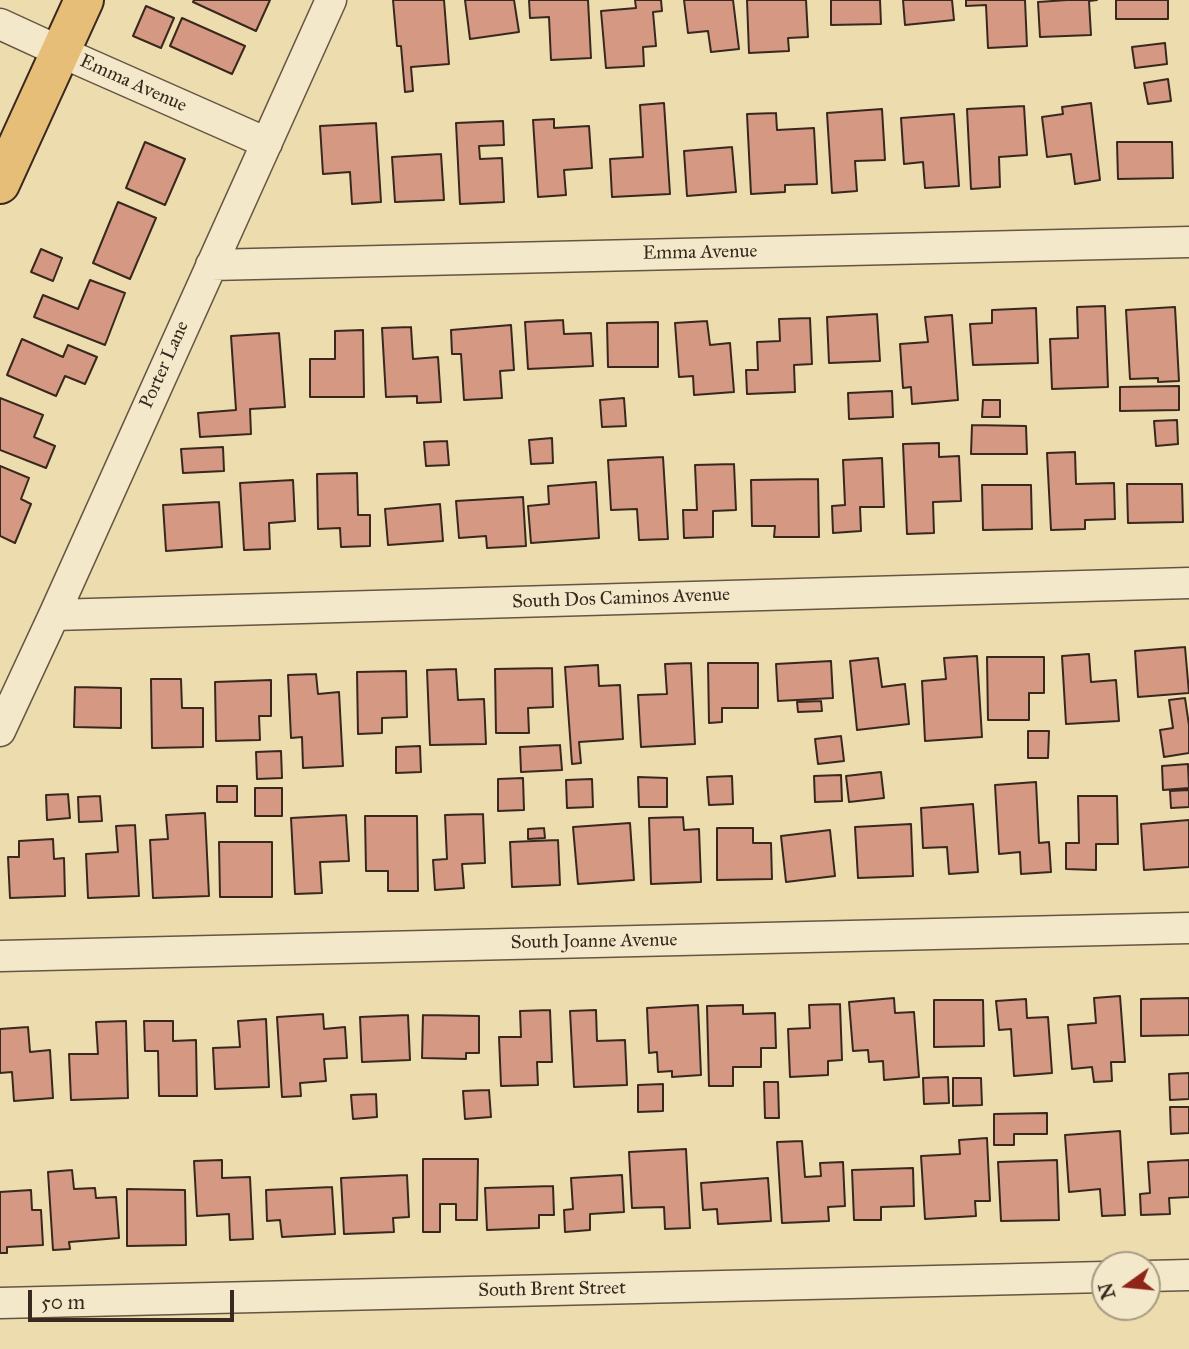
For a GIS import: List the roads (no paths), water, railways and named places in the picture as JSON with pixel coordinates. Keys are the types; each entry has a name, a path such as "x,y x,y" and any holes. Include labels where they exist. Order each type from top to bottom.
{"main road":[{"path":"0,184 85,0"}],"street":[{"name":"Porter Lane","path":"0,731 331,0"},
{"name":"Emma Avenue","path":"0,24 267,143"},
{"name":"Emma Avenue","path":"211,265 1189,242"},
{"name":"South Dos Caminos Avenue","path":"54,615 1189,583"},
{"name":"South Joanne Avenue","path":"0,956 1189,928"},
{"path":"1161,1276 1189,1275"},
{"name":"South Brent Street","path":"0,1303 1091,1277"}]}
